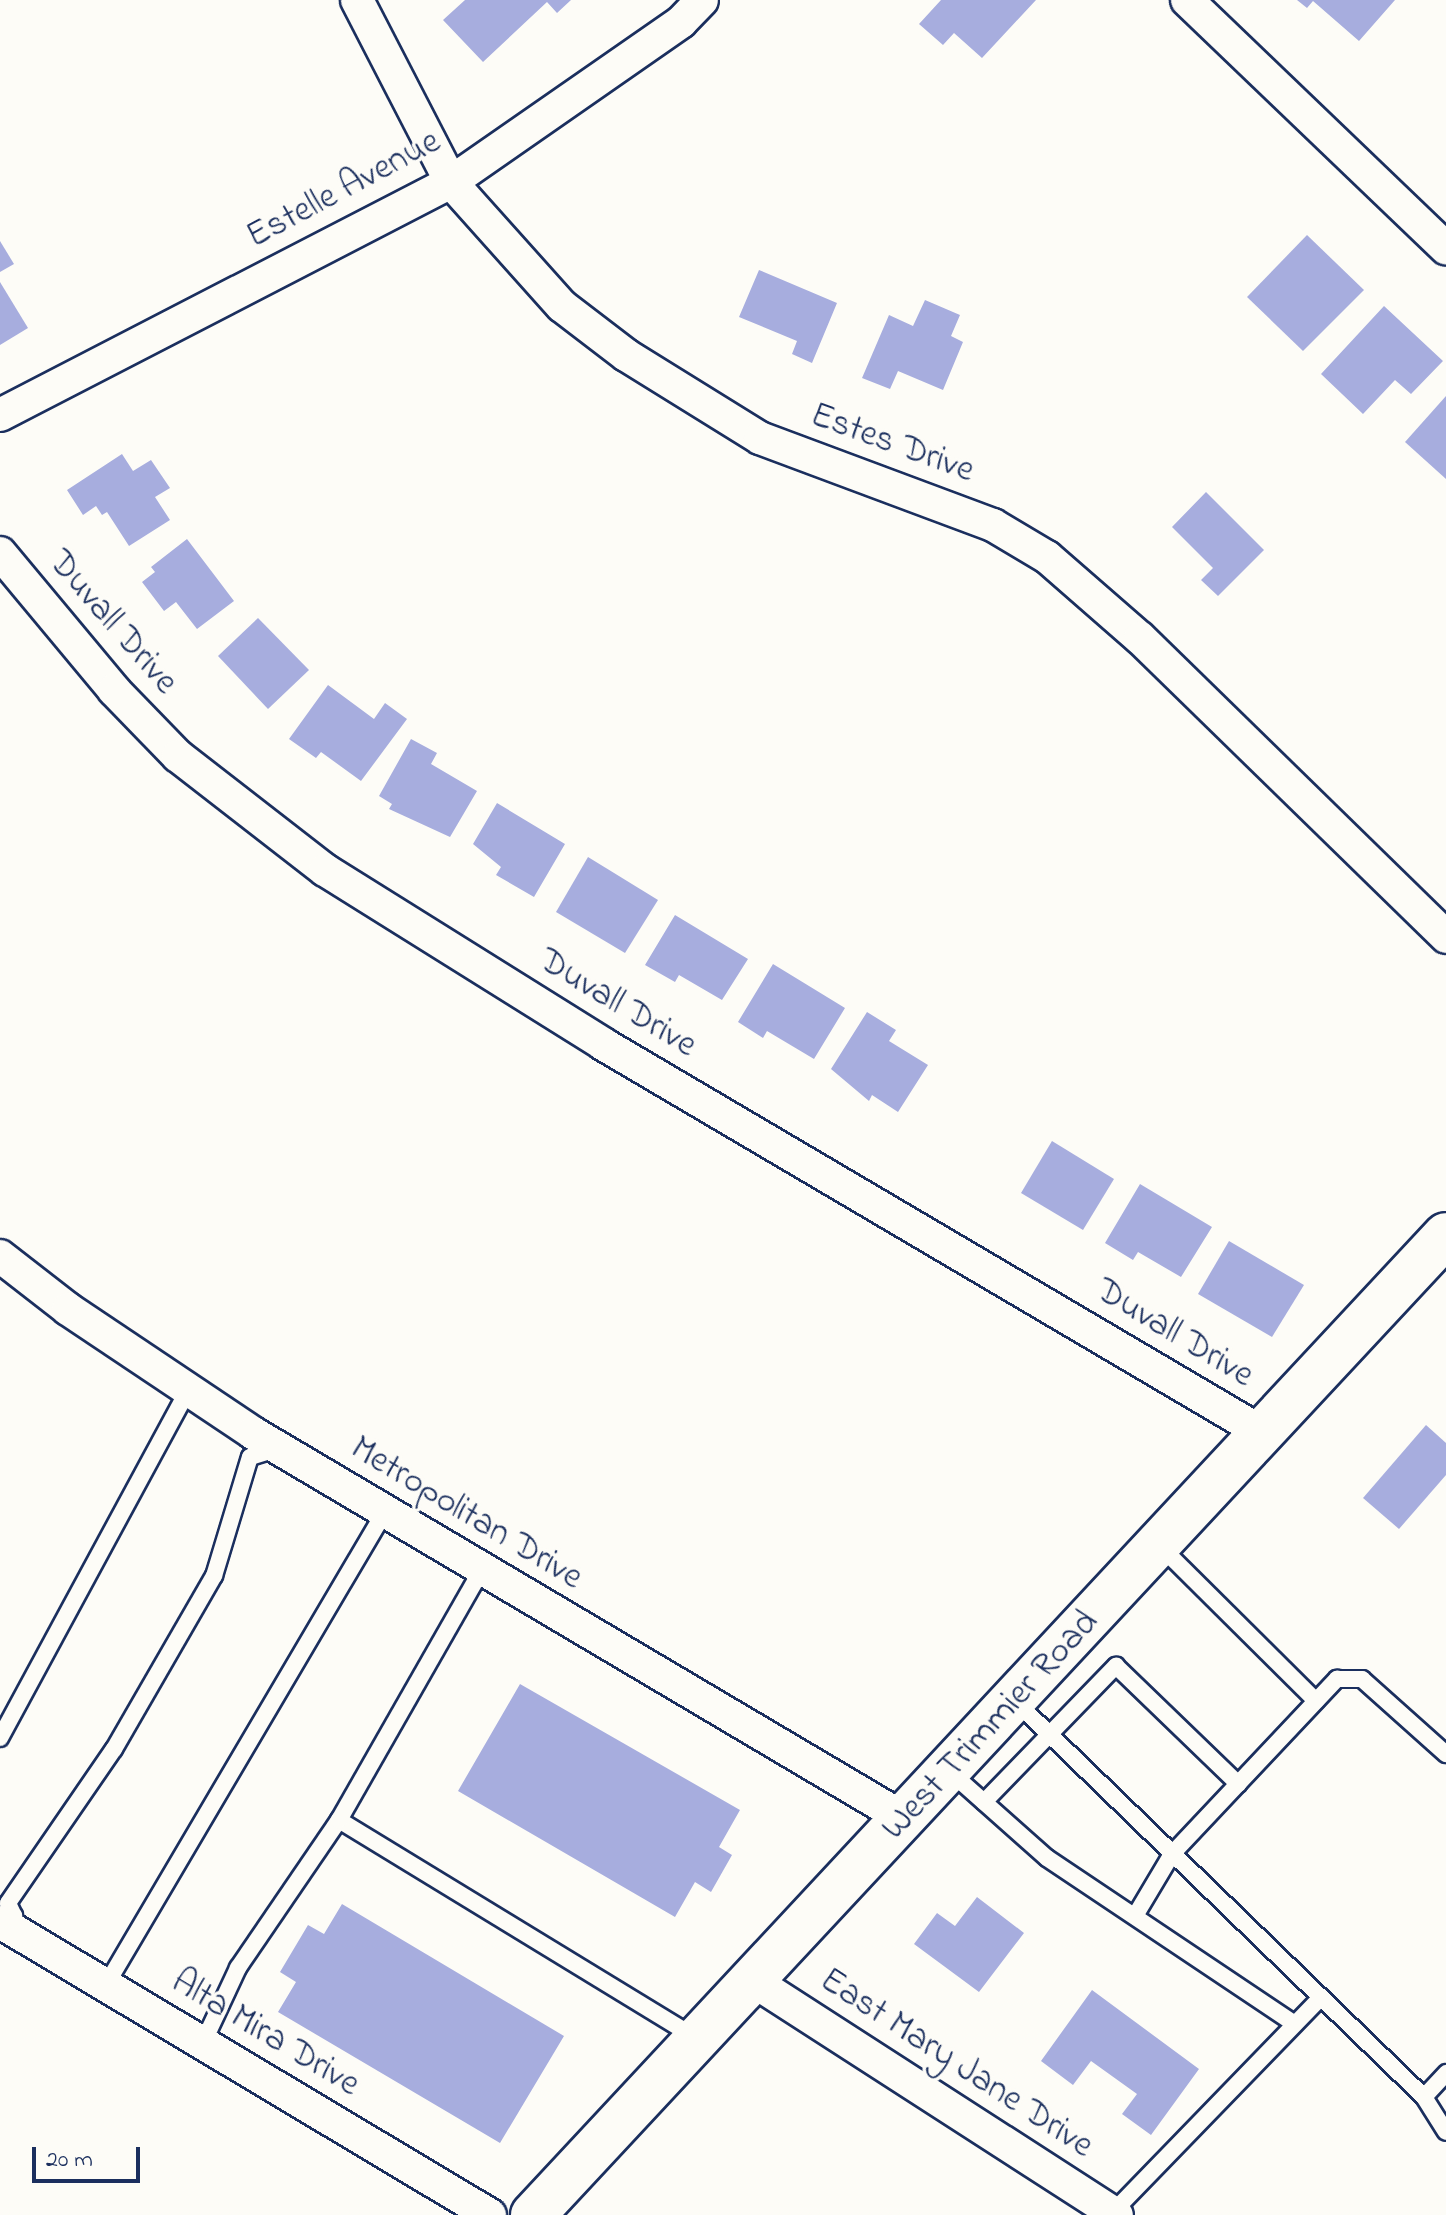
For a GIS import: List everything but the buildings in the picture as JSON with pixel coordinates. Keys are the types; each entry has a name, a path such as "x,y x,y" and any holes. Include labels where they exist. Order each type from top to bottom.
{"street":[{"name":"Estes Drive","path":"357,0 451,182 562,306 692,398 760,438 993,525 1047,557 1140,638 1446,937"},
{"name":"Estelle Avenue","path":"0,415 451,182 681,22 702,0"},
{"path":"1187,0 1446,248"},
{"name":"Duvall Drive","path":"0,553 114,690 178,756 325,870 603,1044 1263,1433"},
{"name":"West Trimmier Road","path":"533,2215 1446,1235"},
{"name":"Metropolitan Drive","path":"0,1256 188,1390 278,1448 481,1571 905,1819"},
{"name":"Alta Mira Drive","path":"4,1924 490,2215"},
{"name":"East Mary Jane Drive","path":"752,1980 1115,2214"}],"lane":[{"path":"0,1738 188,1390"},
{"path":"4,1924 14,1916 8,1903 114,1749 214,1576 250,1457 278,1448"},
{"path":"106,1985 384,1513"},
{"path":"1159,1545 1316,1701"},
{"path":"203,2043 238,1968 339,1820 481,1571"},
{"path":"984,1802 1116,1666 1238,1784"},
{"path":"1135,1916 1172,1854 1337,1679 1362,1679 1446,1754"},
{"path":"1015,1701 1424,2097 1446,2132"},
{"path":"949,1771 1047,1858 1295,2024"},
{"path":"339,1820 697,2039"},
{"path":"1115,2214 1321,1997"},
{"path":"1424,2097 1446,2073"}]}
